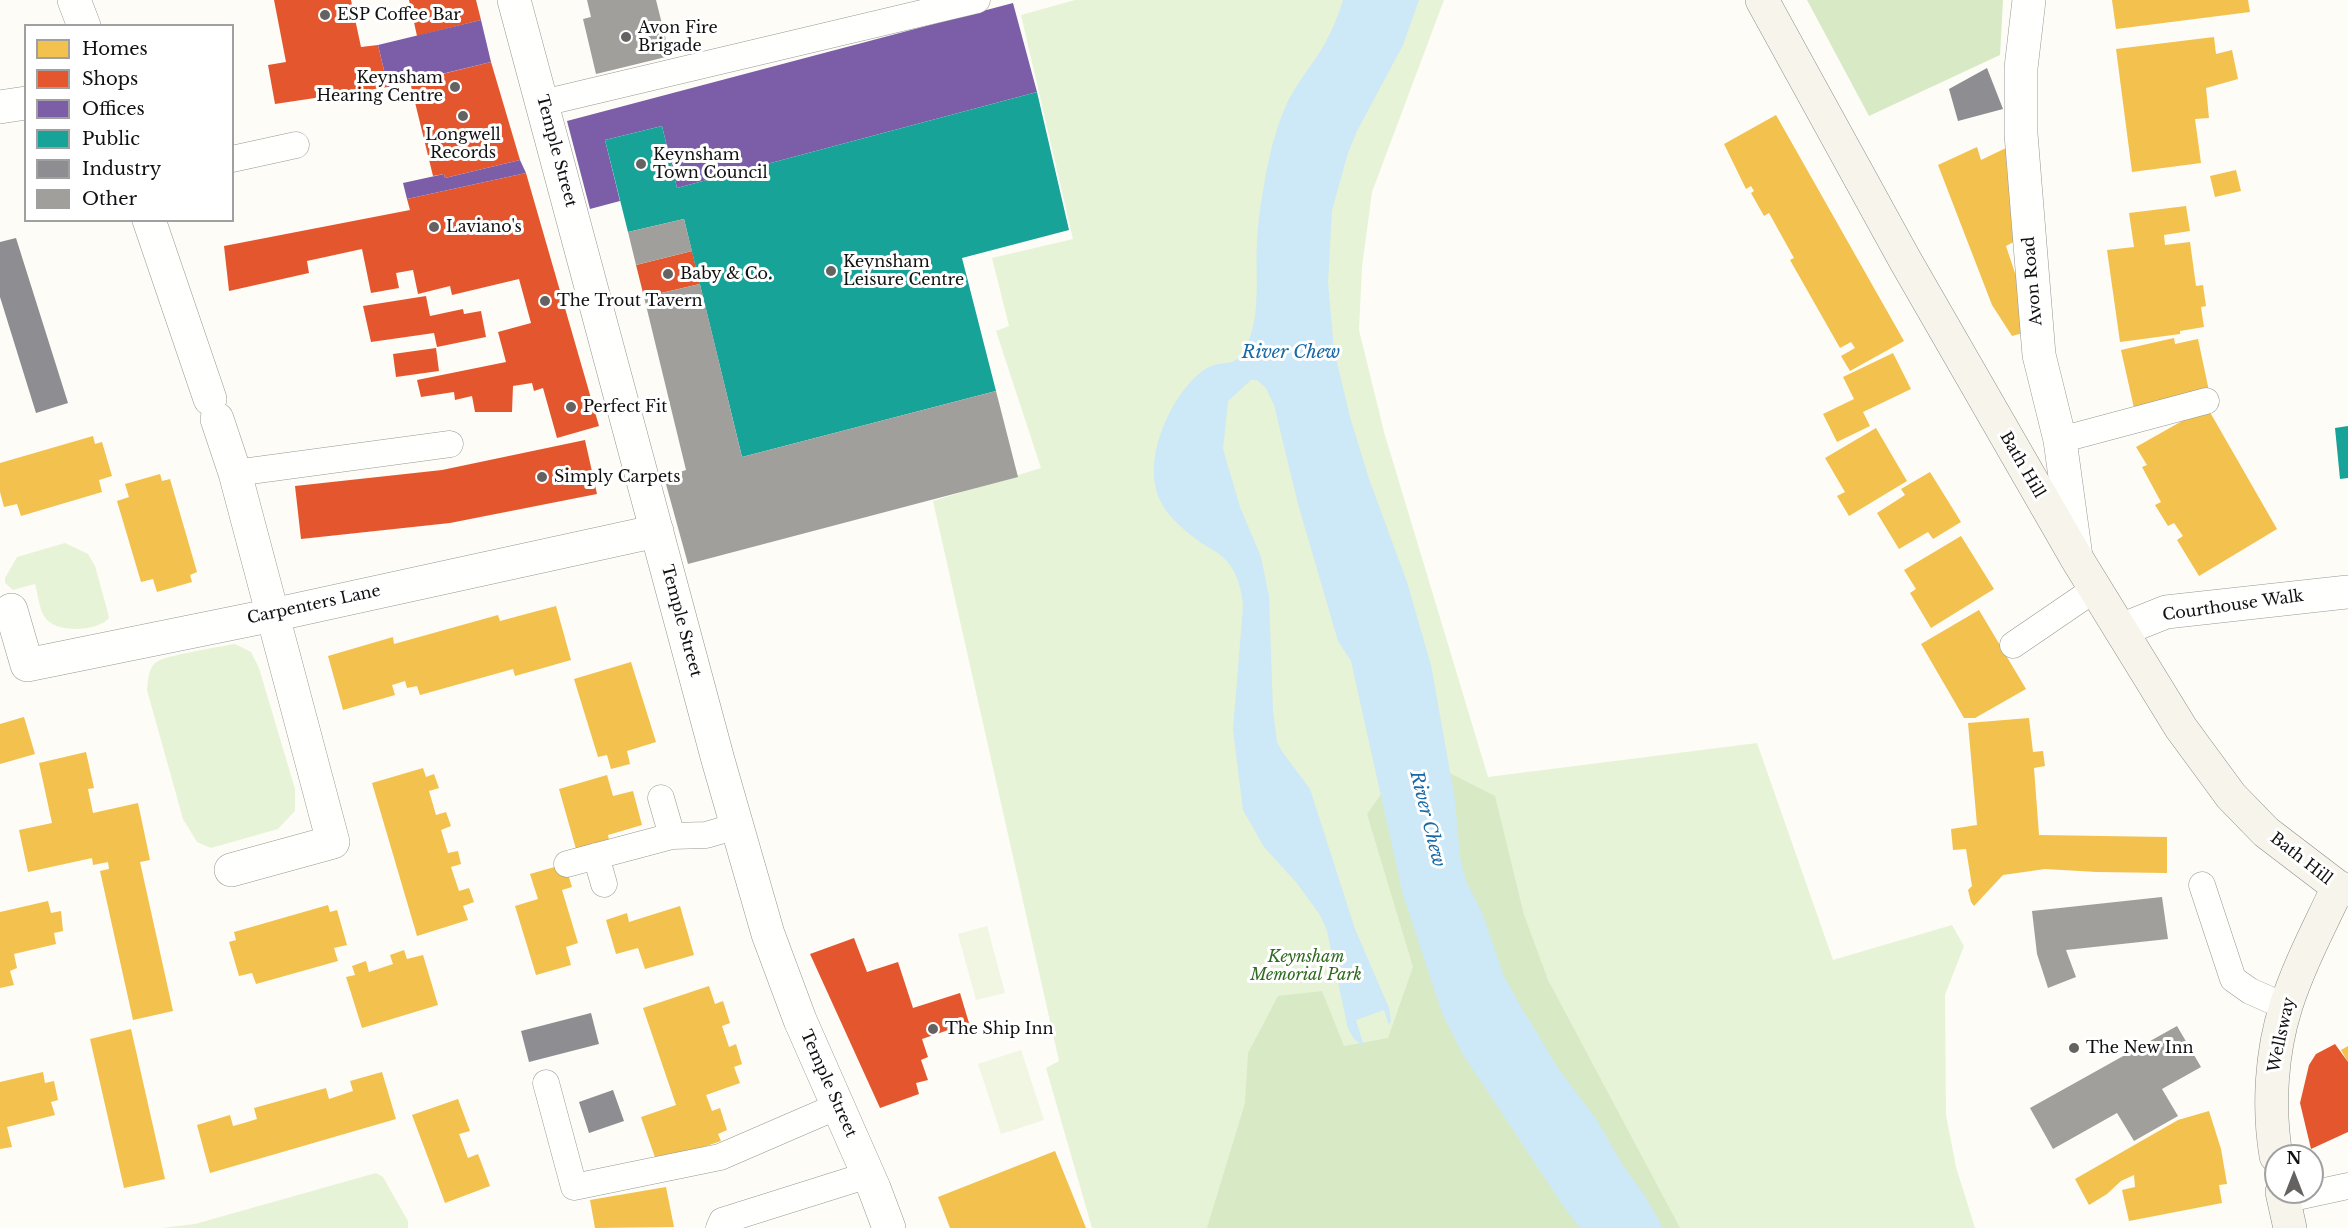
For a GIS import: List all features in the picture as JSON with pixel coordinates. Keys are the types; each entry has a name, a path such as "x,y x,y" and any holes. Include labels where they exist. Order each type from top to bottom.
{"main road":[{"name":"Bath Hill","path":"1762,0 1905,260 2077,560 2181,728 2231,796 2266,832 2343,888"},
{"name":"Wellsway","path":"2274,1144 2273,1066 2286,1007 2343,888"}],"street":[{"path":"74,0 83,24"},
{"name":"Temple Street","path":"514,0 768,934 800,1020 890,1228"},
{"name":"Avon Road","path":"2029,0 2021,68 2021,134 2039,355 2060,440 2077,560"},
{"path":"0,107 24,103"},
{"path":"150,222 235,473 333,842 231,870"},
{"name":"Carpenters Lane","path":"11,610 27,665 273,615 657,531"},
{"name":"Courthouse Walk","path":"2121,630 2166,612 2348,592"}],"lane":[{"path":"543,103 977,0"},
{"path":"234,159 296,145"},
{"path":"2060,440 2206,401"},
{"path":"235,473 450,444"},
{"path":"2013,645 2095,589"},
{"path":"661,798 672,836"},
{"path":"567,864 672,836 706,835 737,826"},
{"path":"597,856 604,884"},
{"path":"2202,885 2233,979 2250,992 2286,1007"},
{"path":"546,1083 574,1186 720,1156 838,1106"},
{"path":"719,1228 722,1221 868,1175"},
{"path":"2285,1207 2348,1185"}],"green space":[{"name":"Keynsham Memorial Park","path":"1075,0 1444,0 1372,192 1362,267 1359,330 1384,432 1488,777 1757,743 1833,960 1952,925 1964,946 1945,995 1946,1115 1956,1167 1975,1228 1092,1228 1046,1068 1059,1061 933,501 1041,468 996,331 1009,326 992,258 1073,239 1021,15"},
{"path":"1807,0 2003,0 2000,55 1869,116"},
{"path":"65,543 88,554 95,566 109,618 103,623 76,629 57,626 49,622 42,613 35,584 13,590 5,583 5,578 17,557"},
{"path":"235,644 251,652 259,668 295,789 295,811 278,829 211,848 197,842 183,819 147,690 148,680 153,666 160,660"},
{"path":"1440,768 1495,796 1524,915 1548,980 1680,1228 1207,1228 1245,1103 1248,1053 1278,996 1322,991 1344,1046 1388,1038 1413,967 1367,814 1396,773"},
{"path":"987,926 1005,993 976,1000 958,934"},
{"path":"1021,1050 1044,1120 1001,1134 978,1064"},
{"path":"376,1173 383,1177 408,1221 408,1228 161,1228 195,1224"}],"water":[{"name":"River Chew","path":"1343,0 1419,0 1403,45 1357,131 1348,153 1332,210 1328,282 1334,350 1350,417 1369,479 1407,582 1431,665 1455,800 1460,857 1466,881 1483,915 1503,974 1517,1000 1558,1068 1597,1120 1663,1228 1580,1228 1462,1053 1442,1013 1403,895 1351,661 1338,641 1298,504 1274,405 1266,388 1257,380 1251,380 1228,401 1223,449 1240,507 1261,557 1269,596 1273,711 1277,742 1310,789 1355,929 1389,1008 1391,1021 1389,1025 1384,1010 1356,1020 1364,1046 1355,1040 1348,1029 1327,931 1320,915 1296,882 1264,847 1243,810 1233,730 1243,606 1238,582 1226,560 1172,518 1156,490 1154,465 1159,438 1178,397 1207,368 1237,359 1245,349 1250,337 1256,310 1259,216 1273,144 1289,99 1324,44"}],"building: Homes":[{"path":"2112,0 2248,0 2250,12 2116,29"},
{"path":"2214,37 2216,54 2232,50 2238,79 2206,88 2209,118 2195,119 2201,163 2132,172 2116,49"},
{"path":"1776,115 1904,341 1850,371 1841,356 1855,348 1851,342 1840,348 1790,260 1794,258 1769,213 1764,216 1751,193 1754,191 1751,186 1746,189 1724,144"},
{"path":"1977,147 1981,160 2006,148 2019,239 2006,246 2023,297 2023,333 2012,336 1992,305 1938,165"},
{"path":"2236,170 2241,191 2215,197 2210,176"},
{"path":"2186,206 2190,231 2164,235 2165,245 2190,242 2196,286 2203,285 2206,306 2201,307 2204,327 2180,331 2180,334 2120,342 2107,250 2134,247 2129,213"},
{"path":"2174,338 2175,344 2198,339 2209,391 2134,408 2121,350"},
{"path":"1893,353 1911,389 1863,412 1870,426 1837,442 1823,414 1854,399 1843,377"},
{"path":"2207,407 2277,529 2199,576 2177,540 2183,536 2174,523 2168,526 2155,505 2161,502 2142,467 2147,465 2136,447"},
{"path":"1876,428 1907,481 1849,516 1837,496 1845,492 1825,458"},
{"path":"93,436 95,444 102,442 112,476 99,480 102,492 21,516 17,504 4,507 0,492 0,463"},
{"path":"1930,472 1961,522 1933,539 1928,532 1899,549 1877,513 1905,495 1901,489"},
{"path":"160,474 162,481 170,479 197,572 190,575 192,582 157,592 153,579 141,582 117,501 129,497 125,484"},
{"path":"1961,536 1994,589 1931,628 1910,593 1916,589 1904,570"},
{"path":"556,606 571,660 515,676 513,669 420,695 417,686 407,688 405,681 392,685 395,695 343,710 328,656 393,637 394,644 498,615 500,621"},
{"path":"1979,610 2026,689 1975,718 1964,718 1921,644"},
{"path":"631,662 656,742 627,751 630,764 611,769 607,755 598,757 574,679"},
{"path":"24,717 35,754 0,764 0,724"},
{"path":"2029,718 2033,752 2043,751 2045,766 2034,768 2039,835 2167,837 2167,873 2045,869 2003,875 1974,906 1968,890 1972,886 1966,849 1953,850 1951,829 1977,825 1968,723"},
{"path":"86,752 94,788 88,789 93,813 138,803 150,860 140,862 173,1011 133,1020 100,871 109,869 108,862 93,865 92,858 28,872 19,830 52,823 39,763"},
{"path":"423,768 426,777 434,774 439,788 429,791 436,815 446,812 451,826 441,830 448,853 458,851 461,864 451,867 459,891 469,888 474,902 463,906 468,920 417,936 372,783"},
{"path":"607,775 613,796 633,791 642,825 608,835 609,840 576,849 559,789"},
{"path":"565,864 572,887 562,890 578,943 566,947 571,965 536,975 515,906 538,899 530,874"},
{"path":"48,901 51,913 61,911 63,931 54,933 56,944 14,954 17,968 10,971 14,985 0,988 0,912"},
{"path":"328,905 330,912 337,910 347,945 334,948 338,961 256,984 252,973 239,976 229,942 236,940 234,932"},
{"path":"680,906 694,955 645,969 638,948 616,954 606,920 627,913 629,922"},
{"path":"404,950 407,959 423,955 438,1005 362,1028 346,977 355,975 352,966 366,961 369,972 393,964 390,955"},
{"path":"709,986 715,1004 723,1001 730,1023 722,1026 729,1047 736,1044 742,1064 734,1067 740,1083 706,1095 712,1111 720,1108 727,1130 718,1134 721,1141 657,1163 641,1117 676,1105 643,1008"},
{"path":"131,1029 165,1179 124,1188 90,1039"},
{"path":"2348,1046 2348,1062 2341,1050"},
{"path":"43,1072 45,1083 54,1081 58,1100 51,1102 55,1115 7,1127 12,1147 0,1149 0,1082"},
{"path":"382,1072 396,1119 210,1173 197,1125 230,1115 233,1126 244,1123 257,1119 254,1108 326,1088 329,1099 353,1091 350,1081"},
{"path":"458,1099 470,1131 459,1134 468,1158 478,1154 490,1186 445,1203 412,1115"},
{"path":"2209,1111 2221,1149 2227,1184 2219,1185 2222,1203 2129,1221 2122,1190 2135,1187 2134,1175 2121,1181 2107,1194 2089,1205 2075,1179 2178,1120"},
{"path":"1055,1151 1086,1228 950,1228 938,1197"},
{"path":"666,1187 674,1227 595,1228 590,1200"}],"building: Shops":[{"path":"274,0 351,0 361,47 378,45 388,87 275,104 268,65 286,62"},
{"path":"409,0 476,0 481,20 417,36"},
{"path":"491,62 520,160 445,178 444,174 433,176 410,82"},
{"path":"526,173 599,426 557,438 543,388 534,391 532,383 513,386 512,412 475,412 472,396 455,400 454,392 421,397 417,380 506,362 498,332 531,323 519,279 452,295 450,286 418,294 413,270 396,273 399,288 371,293 362,249 307,261 309,273 229,291 224,246 410,210 407,199"},
{"name":"Baby & Co.","path":"692,251 700,284 644,297 636,265"},
{"path":"426,296 430,316 463,309 464,314 481,311 486,337 437,347 434,333 371,342 363,306"},
{"path":"436,348 439,371 396,377 393,354"},
{"path":"585,440 597,494 450,523 301,539 295,486 442,470"},
{"path":"854,938 867,972 898,962 913,1008 960,993 969,1023 922,1039 928,1057 921,1060 928,1080 916,1083 919,1094 880,1108 810,954"},
{"path":"2335,1044 2348,1062 2348,1132 2322,1144 2310,1144 2300,1103 2309,1065 2316,1054"}],"building: Offices":[{"path":"1013,3 1037,92 677,188 662,126 605,140 620,201 590,209 567,121"},
{"path":"481,20 491,62 388,87 378,45"},
{"path":"520,160 526,173 407,199 403,183 444,174 445,178"}],"building: Public":[{"name":"Keynsham Leisure Centre","path":"1037,92 1069,230 962,258 996,391 742,457 684,219 628,232 605,140 662,126 677,188"},
{"path":"2348,426 2348,478 2340,479 2335,428"}],"building: Industry":[{"path":"1987,68 2003,109 1958,121 1949,89"},
{"path":"16,238 68,403 36,413 0,297 0,242"},
{"path":"591,1013 599,1044 529,1062 521,1031"},
{"path":"613,1090 624,1121 589,1133 579,1102"}],"building: Other":[{"name":"Avon Fire Brigade","path":"587,0 656,0 670,56 596,74 583,19 591,17"},
{"path":"684,219 692,251 636,265 628,232"},
{"path":"700,284 742,457 996,391 1018,477 688,564 664,477 686,470 644,297"},
{"path":"2162,897 2168,939 2066,950 2076,977 2048,988 2037,954 2032,911"},
{"path":"2177,1026 2201,1067 2162,1089 2178,1116 2134,1141 2117,1113 2053,1149 2030,1108"}],"place":[{"name":"ESP Coffee Bar","path":"325,15"},
{"name":"Avon Fire Brigade","path":"626,37"},
{"name":"Keynsham Hearing Centre","path":"455,87"},
{"name":"Longwell Records","path":"463,116"},
{"name":"Keynsham Town Council","path":"641,164"},
{"name":"Laviano's","path":"434,227"},
{"name":"Keynsham Leisure Centre","path":"831,271"},
{"name":"Baby & Co.","path":"668,274"},
{"name":"The Trout Tavern","path":"545,301"},
{"name":"Perfect Fit","path":"571,407"},
{"name":"Simply Carpets","path":"542,477"},
{"name":"The Ship Inn","path":"933,1029"},
{"name":"The New Inn","path":"2074,1048"}]}
